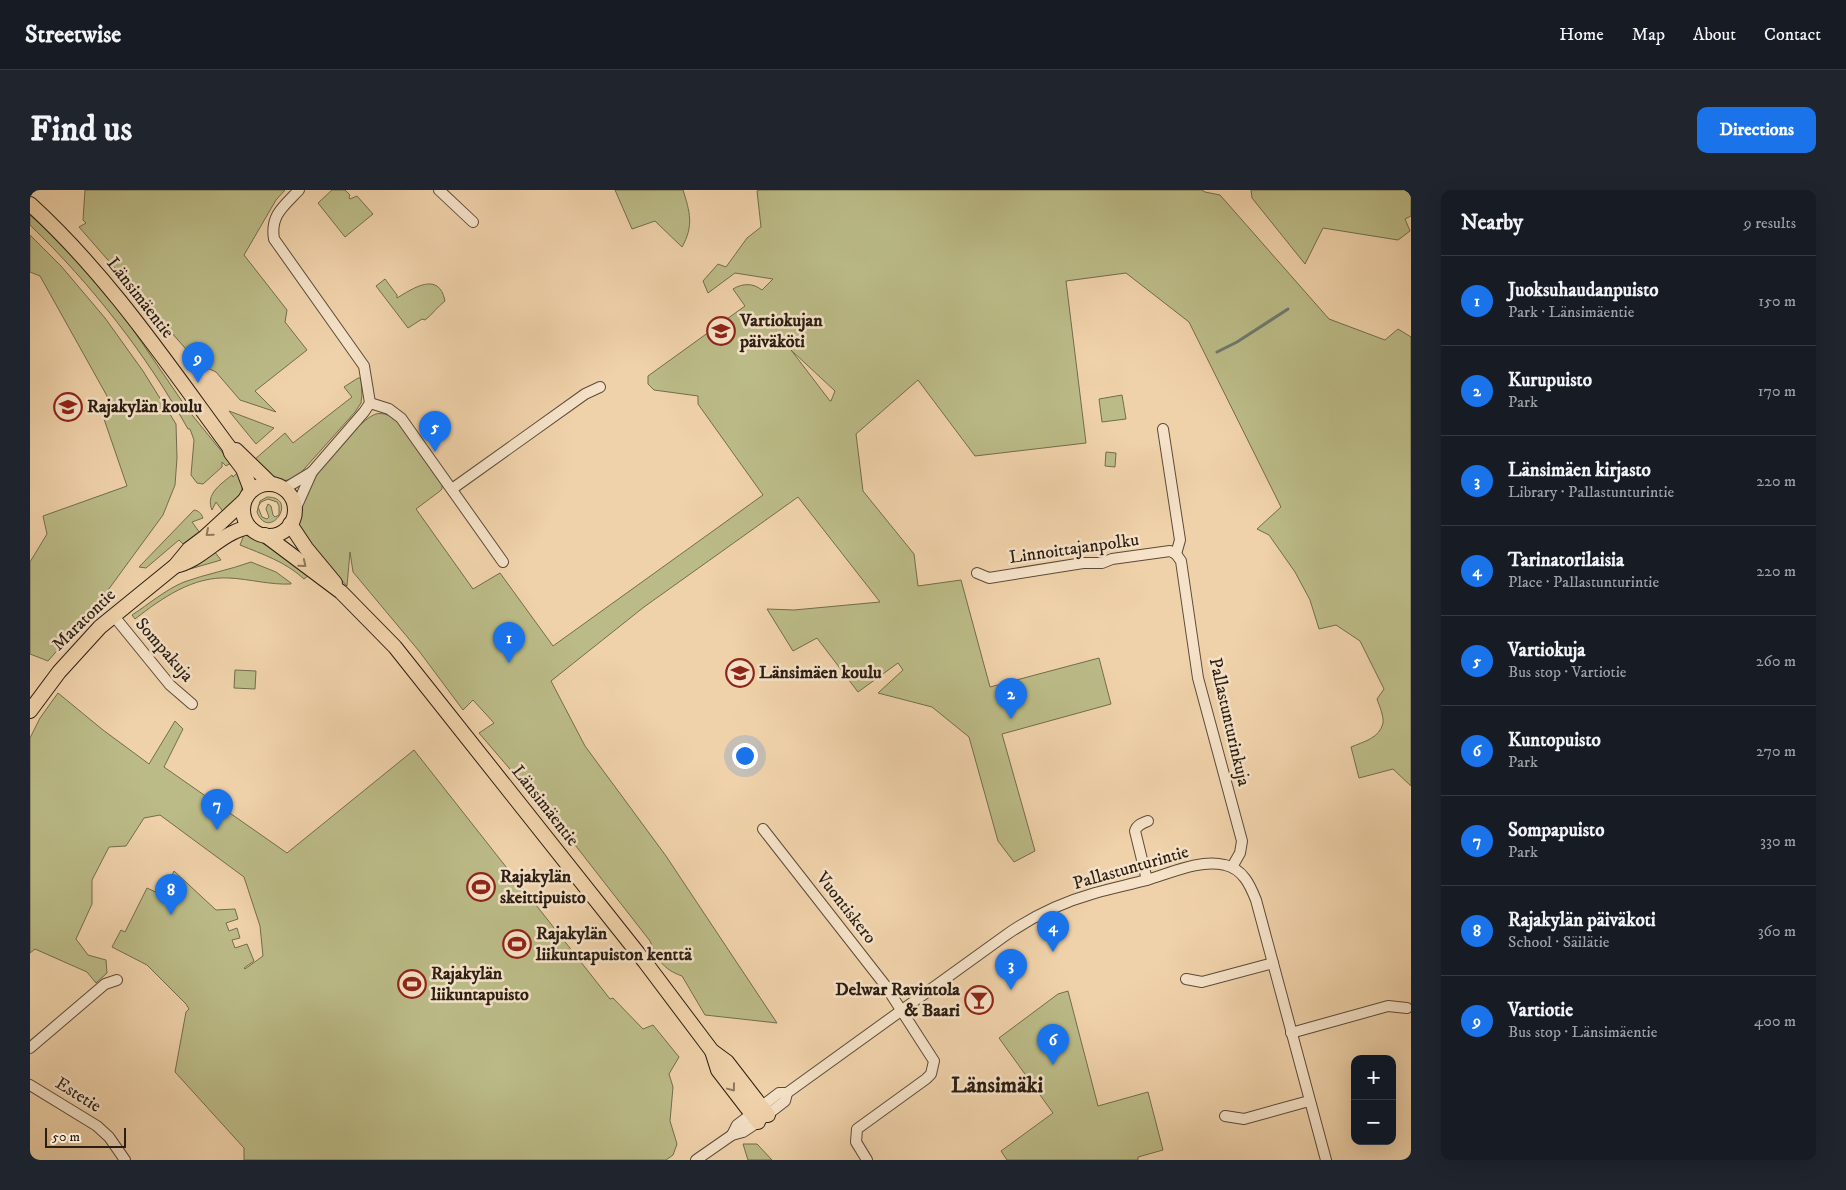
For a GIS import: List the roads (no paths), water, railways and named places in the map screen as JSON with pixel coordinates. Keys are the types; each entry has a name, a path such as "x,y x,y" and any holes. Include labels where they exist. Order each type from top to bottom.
{"main road":[{"name":"Länsimäentie","path":"30,204 69,242 120,301 229,447 243,470 248,496"},
{"name":"Länsimäentie","path":"229,447 235,449 278,486"},
{"path":"261,485 278,486 292,498 294,510 290,524 279,534 265,536 249,527 243,512 248,496 261,485"},
{"name":"Maratontie","path":"30,711 59,672 113,615 174,566 182,556 248,496"},
{"name":"Länsimäentie","path":"290,524 306,548 324,568 341,592"},
{"name":"Maratontie","path":"174,566 187,564 231,533 249,527"},
{"name":"Länsimäentie","path":"265,536 341,592 395,647 639,955 712,1051 718,1070 759,1114"}],"street":[{"path":"294,510 312,472 364,412 370,402 364,366 274,239 273,227 276,216 299,190"},
{"path":"439,190 473,222"},
{"path":"452,489 585,394 600,387"},
{"path":"370,402 389,408 401,418 503,562"},
{"path":"1163,429 1180,540 1176,554"},
{"path":"278,486 312,472"},
{"name":"Linnoittajanpolku","path":"977,573 989,578 1083,563 1102,563 1112,559 1170,551 1176,554"},
{"name":"Pallastunturinkuja","path":"1176,554 1181,561 1198,678 1242,840 1240,852 1232,867"},
{"name":"Sompakuja","path":"113,615 170,685 192,704"},
{"path":"1148,821 1142,823 1135,831 1148,880"},
{"name":"Vuontiskero","path":"763,829 880,979 902,1009 907,1020 934,1061 934,1068 926,1079 857,1129 856,1142 867,1160"},
{"name":"Pallastunturintie","path":"696,1160 732,1135 737,1125 785,1101 787,1093 902,1009 1038,915 1094,893 1207,864 1224,864 1232,867"},
{"path":"1232,867 1239,872 1250,886 1256,900 1326,1160"},
{"path":"1186,979 1202,982 1273,963"},
{"path":"30,1048 105,984 117,980"},
{"path":"1291,1033 1388,1006 1407,1008"},
{"name":"Estetie","path":"30,1085 97,1126 109,1137 125,1160"},
{"path":"1225,1116 1244,1119 1310,1101"}],"waterway":[{"path":"1217,352 1237,342 1288,309"}],"place":[{"name":"Vartiokujan päiväköti","path":"721,331"},
{"name":"Vartiotie","path":"198,383"},
{"name":"Rajakylän koulu","path":"68,407"},
{"name":"Vartiokuja","path":"435,452"},
{"name":"Juoksuhaudanpuisto","path":"509,663"},
{"name":"Länsimäen koulu","path":"740,673"},
{"name":"Kurupuisto","path":"1011,719"},
{"name":"Sompapuisto","path":"217,830"},
{"name":"Rajakylän skeittipuisto","path":"481,887"},
{"name":"Rajakylän päiväkoti","path":"171,915"},
{"name":"Rajakylän liikuntapuiston kenttä","path":"517,944"},
{"name":"Tarinatorilaisia","path":"1053,952"},
{"name":"Rajakylän liikuntapuisto","path":"412,984"},
{"name":"Länsimäen kirjasto","path":"1011,990"},
{"name":"Delwar Ravintola & Baari","path":"979,1000"},
{"name":"Kuntopuisto","path":"1053,1065"}],"district":[{"name":"Länsimäki","path":"997,1085"}]}
